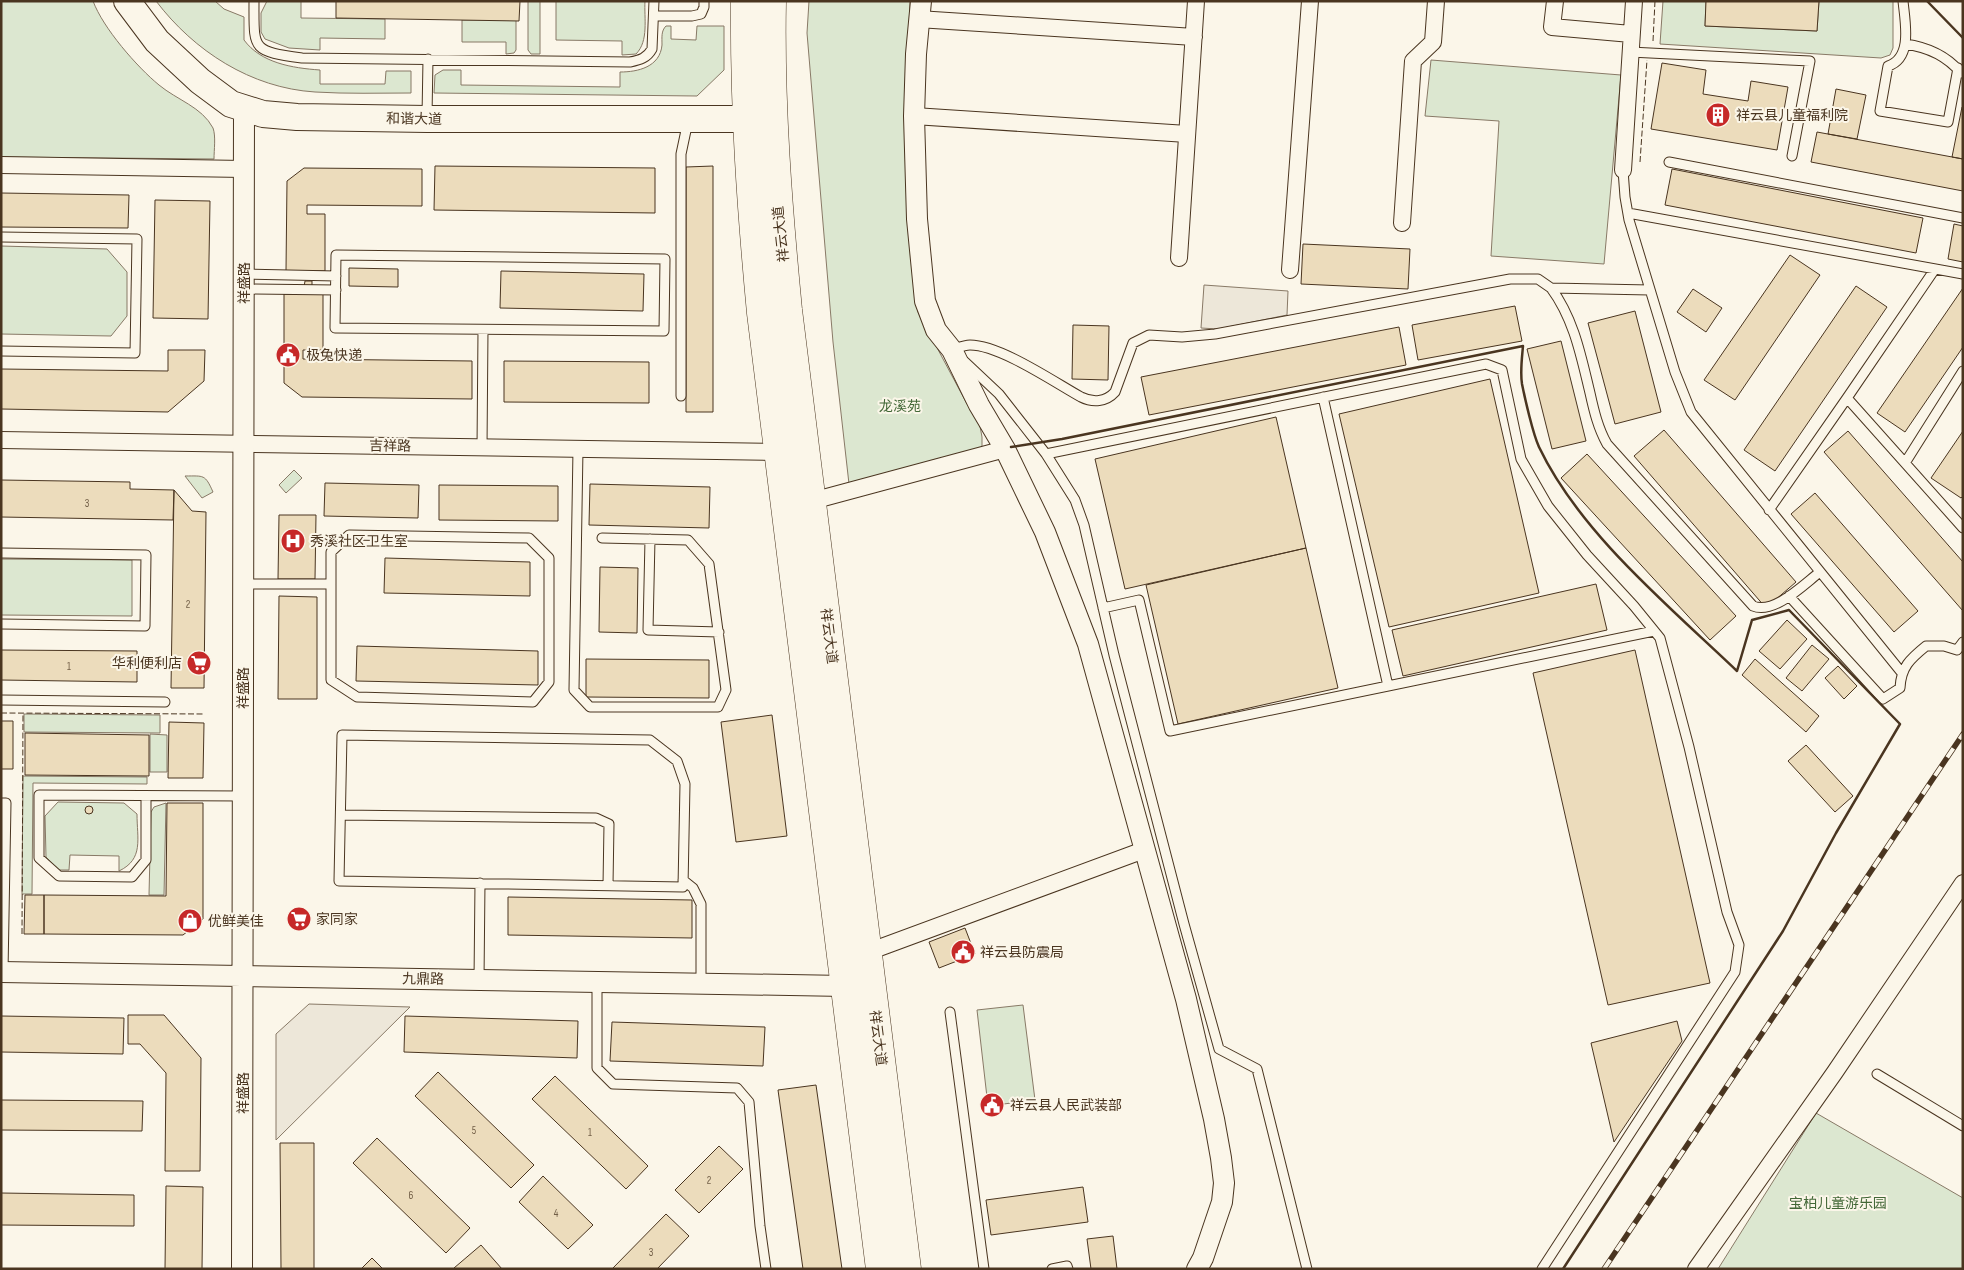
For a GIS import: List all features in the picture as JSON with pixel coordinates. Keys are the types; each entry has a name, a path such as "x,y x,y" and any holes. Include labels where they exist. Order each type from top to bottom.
{"highway":[{"name":"祥云大道","path":"745,1 746,119 753,232 880,1269"},
{"name":"祥云大道","path":"772,1 773,116 778,211 907,1269"},
{"path":"779,452 806,451"},
{"path":"845,986 872,985"}],"main road":[{"name":"和谐大道","path":"127,1 157,41 200,81 226,100 263,114 297,117 427,119 746,119"}],"street":[{"path":"1179,258 1196,1"},
{"path":"1290,270 1310,1"},
{"path":"1402,223 1413,61 1433,42 1436,1"},
{"path":"1555,1 1552,27 1632,34"},
{"path":"1623,170 1634,1"},
{"path":"1194,37 919,10 914,116 917,219 925,301 936,330 952,350 979,405 1005,449 1048,540 1088,644 1186,999 1214,1119 1223,1173 1222,1202 1203,1258 1197,1269"},
{"name":"祥盛路","path":"242,1269 244,107"},
{"path":"914,116 1187,134"},
{"path":"1,166 244,169"},
{"name":"吉祥路","path":"1,440 779,452"},
{"path":"812,501 1005,449"},
{"path":"868,952 1144,850"},
{"path":"1696,1269 1963,883"},
{"name":"九鼎路","path":"2,972 845,986"}],"lane":[{"path":"254,1 254,36 256,43 268,52 302,58 630,62 642,60 649,55 652,49 654,1"},
{"path":"654,16 692,16 701,14 704,1"},
{"path":"1903,1 1905,44 1900,58 1888,66 1880,111 1948,122 1960,72 1930,50 1905,44"},
{"path":"1630,52 1810,61 1792,156"},
{"path":"427,119 428,59"},
{"path":"681,396 681,154 688,118"},
{"path":"1669,162 1963,218"},
{"path":"1623,170 1628,213 1675,372 1688,407 1704,430 1902,673"},
{"path":"1628,213 1963,274"},
{"path":"1,237 137,240 135,353 1,351"},
{"path":"336,255 664,259 664,331 335,328 336,276 336,255"},
{"path":"1769,510 1934,269"},
{"path":"244,282 336,276"},
{"path":"1307,1269 1257,1070 1219,1049 1184,924 1103,608 1084,525 1075,500 1046,454 999,394 952,350 966,345 985,348 1011,358 1081,397 1099,401 1110,397 1115,392 1128,352 1133,343 1149,335 1182,337 1215,334 1510,279 1538,279 1551,288 1563,304 1572,326 1597,423 1607,444 1753,606 1759,609 1772,607 1820,572"},
{"path":"244,282 336,290"},
{"path":"1551,288 1650,290"},
{"path":"482,330 482,448"},
{"path":"1046,454 1486,364 1502,370 1521,459 1548,506 1660,638 1690,747 1727,912 1739,946 1735,972 1542,1269"},
{"path":"1905,462 1963,371"},
{"path":"1323,397 1388,686"},
{"path":"1847,398 1963,528"},
{"path":"578,449 574,690 590,707 718,707 726,690 709,564 688,540 602,538"},
{"path":"349,535 529,538 549,558 549,682 533,702 356,697 331,680 331,584 331,552 349,535"},
{"path":"650,539 648,630 719,632"},
{"path":"1,553 146,555 145,626 1,624"},
{"path":"243,584 331,584"},
{"path":"1788,596 1883,699 1900,688 1902,673 1909,660 1926,646 1944,646 1957,650 1963,642"},
{"path":"1103,608 1139,600 1170,731 1654,630"},
{"path":"1,700 165,702"},
{"path":"342,735 650,740 676,762 685,784 684,880 683,887 339,881 342,735"},
{"path":"146,796 146,860 132,877 59,876 39,858 39,796 146,796 243,796"},
{"path":"1,803 6,803 2,972"},
{"path":"341,815 596,818 608,824 608,886"},
{"path":"684,880 693,888 701,904 701,983"},
{"path":"479,980 480,883"},
{"path":"597,982 598,1068 613,1084 737,1088 749,1102 760,1226 766,1269"},
{"path":"950,1012 984,1269"},
{"path":"1877,1074 1963,1126"},
{"path":"1052,1269 1068,1266 1068,1269"}],"green space":[{"path":"1,1 93,1 112,35 141,68 159,85 196,109 208,121 214,131 214,159 1,157"},
{"path":"156,1 215,1 224,9 244,17 244,40 251,48 278,63 320,70 320,84 385,84 386,71 411,71 411,93 315,92 291,89 268,83 247,75 206,51 171,19"},
{"path":"267,1 301,1 301,18 385,19 385,39 320,38 320,50 289,48 265,39 261,32 261,13"},
{"path":"528,1 540,1 540,54 531,54 528,50"},
{"path":"556,1 645,1 645,29 640,49 636,54 622,55 622,41 556,40"},
{"name":"龙溪苑","path":"809,1 910,1 905,141 918,312 967,404 979,421 982,437 982,448 849,484 833,342 807,33"},
{"path":"1663,1 1706,1 1705,26 1817,31 1819,1 1893,1 1893,48 1890,55 1881,58 1660,44"},
{"path":"462,20 516,20 516,50 514,53 506,54 506,42 462,42"},
{"path":"666,26 671,26 671,39 696,40 697,26 724,26 724,70 697,96 434,93 435,75 443,70 461,70 461,85 620,87 620,72 634,71 647,67 657,58"},
{"path":"1431,60 1621,75 1604,264 1491,256 1499,121 1425,116"},
{"path":"1,246 107,249 127,272 127,316 111,336 1,334"},
{"path":"294,470 302,478 286,493 279,485"},
{"path":"185,476 203,477 213,492 202,498"},
{"path":"1,559 132,560 132,616 1,615"},
{"path":"24,714 160,715 160,733 24,732"},
{"path":"150,734 167,735 167,772 150,772"},
{"path":"23,776 147,777 147,784 33,783 32,894 22,894"},
{"path":"58,802 124,803 137,814 138,840 136,854 132,861 119,871 119,856 70,855 69,870 58,870 46,857 45,816"},
{"path":"166,803 164,895 149,895 151,812 154,807"},
{"path":"1023,1005 1035,1100 988,1106 977,1010"},
{"name":"宝柏儿童游乐园","path":"1816,1113 1963,1198 1963,1269 1718,1269"}],"shaded area":[{"path":"1204,285 1288,291 1287,315 1218,329 1201,328"},
{"path":"309,1004 410,1007 276,1140 276,1034"}],"building":[{"path":"336,1 520,1 519,21 336,18"},
{"path":"1706,1 1819,1 1817,31 1705,26"},
{"name":"祥云县儿童福利院","path":"1662,63 1706,70 1703,94 1748,101 1751,81 1788,87 1777,150 1651,129"},
{"path":"1836,89 1866,95 1857,139 1828,134"},
{"path":"1963,108 1963,159 1952,157"},
{"path":"1817,132 1963,159 1963,191 1811,162"},
{"path":"435,166 655,168 655,213 434,210"},
{"path":"713,166 713,412 686,412 686,167"},
{"path":"304,168 422,169 422,206 307,205 307,214 325,214 325,271 286,271 287,181"},
{"path":"1672,169 1923,218 1916,253 1665,205"},
{"path":"1,193 129,195 128,228 1,227"},
{"path":"155,200 210,201 208,319 153,318"},
{"path":"1954,224 1963,226 1963,262 1948,259"},
{"path":"1303,244 1410,249 1408,289 1301,284"},
{"path":"1790,255 1820,275 1735,400 1704,380"},
{"path":"349,268 398,269 398,287 349,286"},
{"path":"501,271 644,274 643,311 500,308"},
{"path":"305,281 312,281 312,286 304,287"},
{"path":"1856,286 1887,307 1775,471 1744,450"},
{"path":"1963,288 1963,347 1905,432 1877,413"},
{"path":"1693,289 1722,308 1706,332 1677,312"},
{"path":"284,294 323,294 323,350 303,350 303,359 472,361 472,399 302,397 284,383"},
{"path":"1515,306 1522,341 1418,360 1412,325"},
{"path":"1635,311 1661,412 1615,424 1588,323"},
{"path":"1073,325 1109,326 1108,380 1072,379"},
{"path":"1399,327 1406,365 1149,415 1141,377"},
{"path":"1561,341 1586,441 1552,449 1527,349"},
{"path":"168,350 205,350 204,381 168,412 1,409 1,369 168,371"},
{"path":"504,361 649,362 649,403 504,402"},
{"path":"1490,379 1539,593 1389,627 1339,414"},
{"path":"1276,417 1306,548 1125,589 1095,459"},
{"path":"1664,430 1796,582 1766,608 1634,456"},
{"path":"1848,431 1963,562 1963,611 1824,452"},
{"path":"1963,431 1963,496 1961,498 1931,478"},
{"path":"1587,454 1736,616 1710,640 1561,478"},
{"path":"1,480 130,482 130,489 174,490 173,520 1,517"},
{"path":"325,483 419,485 418,518 324,516"},
{"path":"590,484 710,487 709,528 589,525"},
{"path":"439,485 558,486 558,521 439,520"},
{"path":"174,490 192,511 206,512 204,688 171,688"},
{"path":"1815,493 1918,611 1894,632 1791,514"},
{"path":"279,515 316,515 315,579 278,579"},
{"path":"1306,548 1338,688 1178,724 1146,585"},
{"path":"385,558 530,562 530,596 384,593"},
{"path":"600,567 638,568 637,633 599,632"},
{"path":"1596,584 1607,630 1403,676 1392,630"},
{"path":"279,596 317,597 317,699 278,699"},
{"path":"1787,620 1807,639 1780,669 1759,651"},
{"path":"1812,645 1829,659 1802,691 1786,678"},
{"path":"357,646 538,651 538,685 356,681"},
{"path":"1,650 137,651 137,682 1,680"},
{"path":"1635,650 1710,983 1608,1005 1533,673"},
{"path":"586,659 709,660 709,698 586,697"},
{"path":"1755,659 1819,716 1806,732 1742,675"},
{"path":"1838,666 1857,686 1844,699 1825,678"},
{"path":"772,715 787,836 736,842 721,722"},
{"path":"1,721 13,721 13,769 1,769"},
{"path":"169,722 204,723 203,778 168,778"},
{"path":"25,733 149,735 149,776 25,775"},
{"path":"1806,745 1853,796 1835,812 1788,761"},
{"path":"167,803 203,803 203,919 183,935 44,934 44,895 166,896"},
{"path":"89,806 93,810 89,814 85,810"},
{"path":"25,895 44,895 44,934 24,934"},
{"path":"508,897 692,900 692,938 508,935"},
{"path":"965,928 975,954 939,968 929,942"},
{"path":"128,1015 164,1015 201,1058 200,1171 165,1171 166,1073 140,1044 128,1044"},
{"path":"1,1016 124,1018 123,1054 1,1052"},
{"path":"405,1016 578,1021 577,1058 404,1052"},
{"path":"1677,1021 1682,1041 1614,1142 1591,1043"},
{"path":"612,1022 765,1027 763,1066 610,1061"},
{"path":"438,1072 534,1165 511,1188 415,1096"},
{"path":"555,1076 648,1166 626,1189 532,1099"},
{"path":"816,1085 842,1269 803,1269 778,1090"},
{"path":"1,1100 143,1101 142,1131 1,1130"},
{"path":"377,1138 470,1228 446,1253 353,1163"},
{"path":"280,1143 314,1143 314,1269 281,1269"},
{"path":"719,1146 743,1169 699,1213 675,1190"},
{"path":"543,1176 593,1225 568,1249 519,1202"},
{"path":"166,1186 203,1187 202,1269 165,1269"},
{"path":"1083,1187 1088,1222 991,1235 986,1200"},
{"path":"1,1193 134,1195 134,1226 1,1225"},
{"path":"666,1214 689,1236 657,1269 612,1269"},
{"path":"1113,1236 1117,1269 1091,1269 1087,1239"},
{"path":"481,1245 502,1269 454,1268"},
{"path":"372,1258 383,1269 361,1269"}],"railway":[{"path":"1604,1269 1963,734"}],"fence":[{"path":"1653,41 1655,1"},
{"path":"1640,162 1647,60"},
{"path":"1,713 204,714"},
{"path":"22,934 23,713"}],"wall":[{"path":"1927,1 1963,38"},
{"path":"1011,447 1062,439 1523,346 1522,384 1539,447 1556,479 1578,509 1628,567 1737,671 1752,620 1789,610 1900,724 1836,833 1783,931 1563,1269"}],"place":[{"name":"祥云县儿童福利院","path":"1718,115"},
{"name":"极兔快递","path":"288,355"},
{"name":"秀溪社区卫生室","path":"293,541"},
{"name":"华利便利店","path":"199,663"},
{"name":"家同家","path":"299,919"},
{"name":"优鲜美佳","path":"190,921"},
{"name":"祥云县防震局","path":"963,952"},
{"name":"祥云县人民武装部","path":"992,1105"}]}
